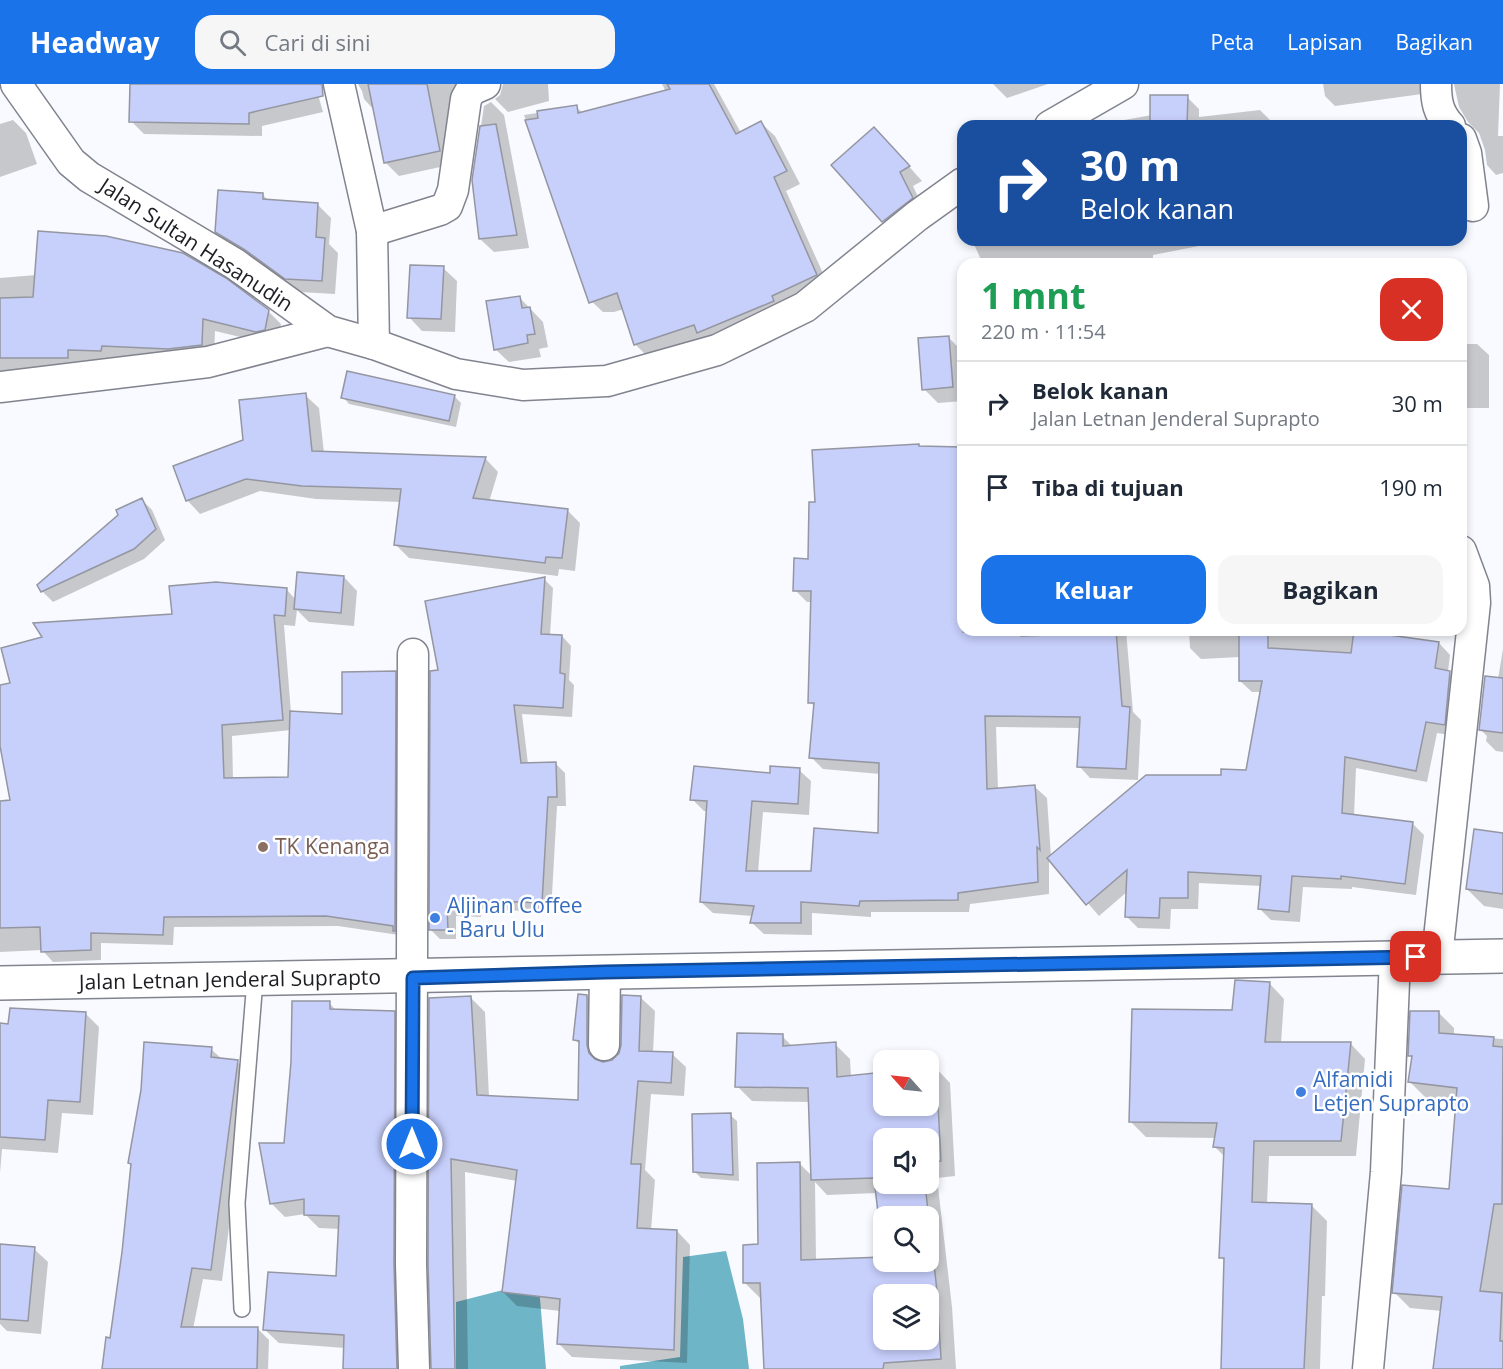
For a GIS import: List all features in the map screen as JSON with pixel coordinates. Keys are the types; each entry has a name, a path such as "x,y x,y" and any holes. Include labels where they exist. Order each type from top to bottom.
{"main road":[{"name":"Jalan Letnan Jenderal Suprapto","path":"0,983 413,978 605,972 1503,956"}],"street":[{"name":"Jalan Sultan Hasanudin","path":"16,84 71,162 89,177 235,264 328,331 374,344 456,374 523,385 607,381 717,350 805,307 917,216 957,187"},
{"path":"339,84 372,231 374,344"},
{"path":"372,231 447,206 453,190 466,99 471,90 485,84"},
{"path":"1060,120 1123,84"},
{"path":"1436,84 1436,96 1441,115 1445,120"},
{"path":"1467,161 1473,206"},
{"path":"0,387 208,362 328,331"},
{"path":"1437,957 1474,603 1474,586 1467,567"},
{"path":"413,654 411,1264 414,1369"},
{"path":"1368,1369 1386,1172 1395,958"},
{"path":"604,1045 605,972"}],"lane":[{"path":"242,1309 237,1203 255,980"}],"water":[{"path":"726,1251 743,1319 749,1369 620,1369 620,1366 680,1357 683,1257"},
{"path":"519,1286 539,1287 546,1369 456,1369 456,1302"}],"building":[{"path":"130,84 322,84 323,96 249,113 249,124 129,122"},
{"path":"368,84 427,84 440,151 384,163"},
{"path":"667,84 709,84 736,134 761,121 787,171 774,177 817,275 772,296 774,301 697,333 694,325 634,345 617,293 589,303 525,120 538,118 537,111 577,105 578,113 670,89"},
{"path":"1150,95 1188,95 1187,120 1150,120"},
{"path":"496,124 517,235 479,239 472,180 480,126"},
{"path":"874,127 910,166 900,172 913,198 882,222 831,165"},
{"path":"218,190 263,193 263,199 318,203 316,237 325,238 322,281 285,279 215,232"},
{"path":"38,231 106,236 183,253 226,278 269,310 265,330 256,332 203,319 202,345 168,349 102,346 101,351 68,350 68,358 0,358 0,298 33,297"},
{"path":"410,265 444,266 441,319 407,318"},
{"path":"520,296 522,308 530,307 535,334 527,335 528,343 494,350 486,301"},
{"path":"949,336 953,387 922,390 918,338"},
{"path":"347,371 455,395 449,421 341,398"},
{"path":"306,393 312,451 486,457 473,498 568,509 562,558 546,557 545,563 394,545 401,489 302,486 246,479 186,501 173,466 243,440 239,400"},
{"path":"919,444 919,446 957,447 957,636 1116,636 1122,706 1130,707 1126,769 1077,767 1080,717 985,716 987,789 1035,785 1040,850 1037,847 1038,882 958,893 958,900 860,901 859,906 801,902 801,923 750,923 754,906 700,902 707,801 690,800 694,766 770,773 770,766 800,768 798,804 752,801 746,871 811,871 814,828 878,833 879,763 809,758 814,703 808,703 811,591 793,591 794,558 808,559 809,502 815,502 812,450"},
{"path":"142,498 156,529 134,549 41,592 37,585 118,515 116,510"},
{"path":"297,572 344,576 341,613 294,609"},
{"path":"545,577 541,634 562,635 560,673 565,674 563,708 514,705 521,763 556,762 557,797 548,797 542,903 473,900 473,908 447,907 448,930 429,930 430,671 438,670 425,601"},
{"path":"216,582 287,588 285,616 274,615 283,720 222,725 224,778 288,777 290,711 342,714 342,672 396,671 395,931 393,931 393,926 326,916 164,917 163,935 91,933 91,950 41,952 40,927 0,928 0,801 10,800 0,746 0,685 10,683 1,648 42,637 33,623 172,614 169,586"},
{"path":"1239,636 1268,636 1268,648 1351,653 1353,636 1396,636 1439,642 1435,668 1450,671 1445,725 1426,722 1416,771 1345,757 1342,813 1413,822 1405,884 1341,876 1341,879 1292,876 1289,912 1258,909 1261,876 1188,872 1188,898 1160,898 1159,918 1125,917 1127,870 1086,905 1047,858 1146,775 1221,775 1221,769 1246,770 1262,681 1239,681"},
{"path":"1485,676 1503,678 1503,733 1479,730"},
{"path":"1474,829 1503,833 1503,894 1466,889"},
{"path":"1235,980 1270,982 1265,1042 1351,1042 1341,1141 1254,1141 1252,1202 1312,1204 1304,1369 1221,1369 1224,1258 1219,1258 1224,1148 1213,1147 1217,1123 1129,1122 1132,1009 1232,1010"},
{"path":"578,994 587,995 587,1045 589,1053 595,1059 603,1062 612,1060 619,1053 622,995 641,996 639,1051 673,1052 671,1083 638,1081 631,1164 641,1164 637,1228 677,1230 674,1350 557,1344 560,1299 502,1292 517,1170 451,1159 455,1369 431,1369 428,1264 429,998 471,996 477,1095 578,1100 579,1041 573,1040"},
{"path":"292,1001 330,1001 330,1009 395,1011 394,1264 397,1369 343,1369 344,1335 263,1330 268,1272 336,1276 339,1216 304,1215 304,1199 270,1204 259,1143 284,1143 291,1062"},
{"path":"10,1008 86,1012 80,1102 48,1100 45,1140 0,1137 0,1023 8,1024"},
{"path":"1410,1011 1439,1011 1439,1033 1494,1037 1493,1046 1503,1047 1502,1204 1494,1204 1480,1291 1502,1293 1500,1341 1503,1341 1503,1369 1433,1369 1442,1297 1392,1293 1402,1185 1449,1189 1457,1088 1408,1082 1412,1056 1408,1056"},
{"path":"737,1033 783,1034 783,1046 836,1042 837,1077 873,1073 873,1116 939,1116 941,1161 939,1161 939,1128 873,1128 873,1178 811,1180 808,1088 735,1087"},
{"path":"144,1042 212,1047 211,1057 238,1060 211,1270 192,1268 181,1327 258,1327 257,1369 102,1369 106,1337 110,1338 122,1252 131,1164 128,1163 141,1090"},
{"path":"731,1113 733,1175 693,1172 692,1114"},
{"path":"800,1162 801,1260 873,1257 873,1272 935,1272 936,1284 873,1284 873,1350 939,1350 939,1325 941,1359 884,1363 883,1369 764,1369 760,1283 743,1283 743,1245 758,1244 757,1163"},
{"path":"876,1194 926,1194 927,1206 877,1206"},
{"path":"0,1244 35,1247 28,1321 0,1319"}],"place":[{"name":"TK Kenanga","path":"263,847"},
{"name":"Aljinan Coffee - Baru Ulu","path":"435,918"},
{"name":"Alfamidi Letjen Suprapto","path":"1301,1092"}],"route":[{"path":"412,1144 413,978 605,972 1416,957"}]}
